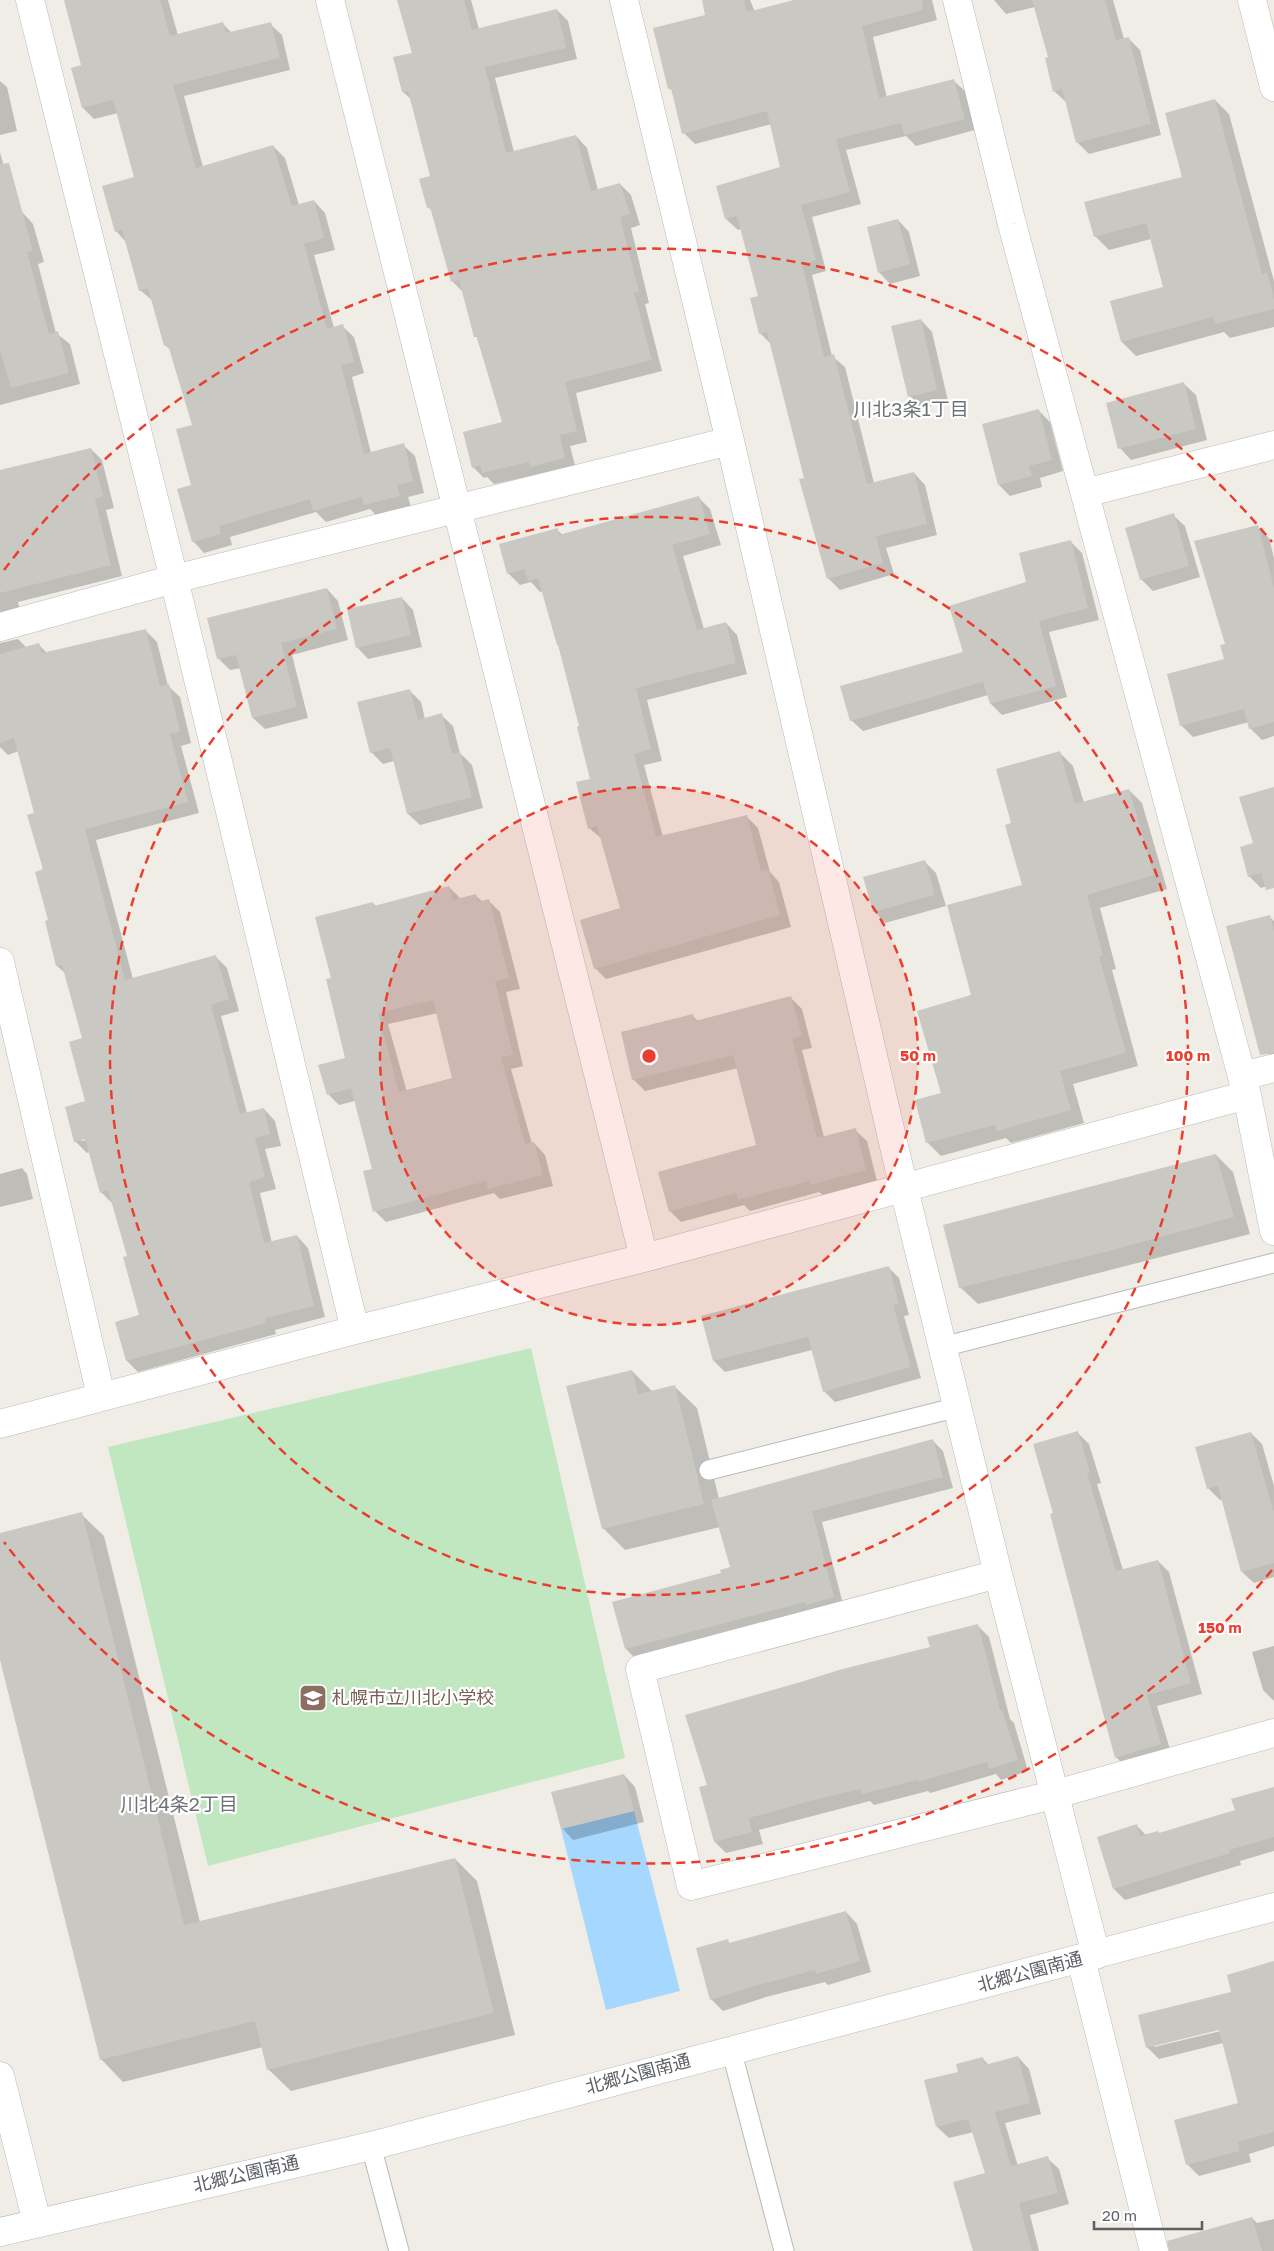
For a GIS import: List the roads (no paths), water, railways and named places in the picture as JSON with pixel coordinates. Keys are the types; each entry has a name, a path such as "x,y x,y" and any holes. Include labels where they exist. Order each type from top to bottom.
{"street":[{"path":"30,0 174,580 355,1330"},
{"path":"330,0 644,1258"},
{"path":"624,0 730,441 942,1347 998,1574 1056,1794 1088,1957 1154,2251"},
{"path":"957,0 1012,224 1245,1086 1274,1231"},
{"path":"1252,0 1274,87"},
{"path":"0,627 174,580 730,441"},
{"path":"1085,493 1274,445"},
{"path":"0,962 101,1396"},
{"path":"0,1424 101,1396 644,1258 904,1189 1245,1086 1274,1068"},
{"path":"998,1574 640,1669 690,1886 1056,1794 1274,1733"},
{"name":"北郷公園南通","path":"0,2232 371,2146 731,2049 1274,1907"},
{"path":"0,2076 37,2222"}],"lane":[{"path":"942,1347 1274,1263"},
{"path":"709,1470 958,1407"},
{"path":"731,2049 784,2251"},
{"path":"371,2146 399,2251"}],"water":[{"path":"634,1811 680,1991 606,2010 561,1829"}],"place":[{"name":"札幌市立川北小学校","path":"313,1698"}],"district":[{"name":"川北3条1丁目","path":"911,409"},
{"name":"川北4条2丁目","path":"179,1804"}]}
